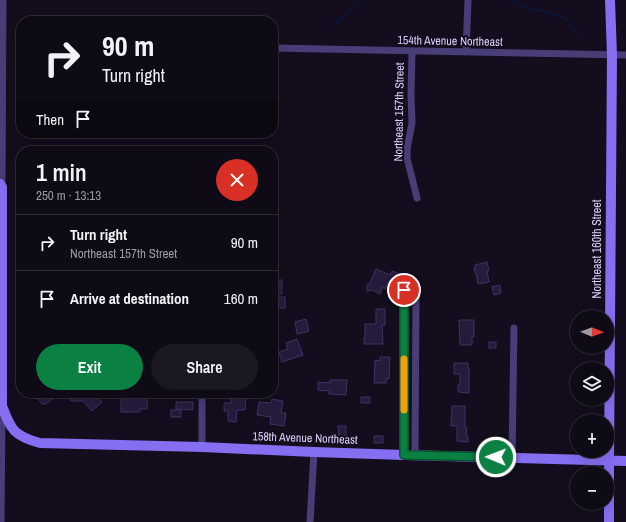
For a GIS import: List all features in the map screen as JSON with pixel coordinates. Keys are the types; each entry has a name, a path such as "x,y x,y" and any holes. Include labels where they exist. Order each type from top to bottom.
{"street":[{"path":"1,185 3,0"},
{"path":"466,52 468,0"},
{"name":"Northeast 160th Street","path":"609,522 612,55 610,0"},
{"name":"154th Avenue Northeast","path":"278,48 626,56"},
{"name":"Northeast 157th Street","path":"412,51 412,123 407,149 407,158 417,198"},
{"name":"158th Avenue Northeast","path":"1,185 2,406 8,424 17,434 27,439 40,442 626,461"},
{"path":"404,290 404,455"},
{"path":"416,298 415,449 417,455"},
{"path":"512,458 514,328"},
{"path":"202,398 202,447"},
{"path":"1,522 2,406"},
{"path":"310,522 314,452"}],"building":[{"path":"487,262 489,282 478,284 474,268 475,265"},
{"path":"376,269 390,275 392,271 400,274 394,287 387,284 385,289 382,287 380,294 372,290 367,291 367,285 369,285"},
{"path":"278,280 282,280 282,294 278,294"},
{"path":"500,285 501,293 494,295 492,287"},
{"path":"278,297 285,297 285,308 278,308"},
{"path":"376,309 385,309 385,325 382,325 383,344 364,344 365,324 376,324"},
{"path":"306,319 309,331 297,334 295,322"},
{"path":"459,320 474,320 474,337 472,337 472,345 460,345"},
{"path":"297,339 303,355 282,362 279,352 288,349 286,343"},
{"path":"489,342 496,342 496,348 489,348"},
{"path":"380,357 390,357 389,379 386,379 386,383 374,383 375,360 380,361"},
{"path":"454,363 468,363 469,393 458,392 458,385 460,385 460,374 454,374"},
{"path":"330,380 347,380 346,395 329,394 329,391 318,390 318,382 330,383"},
{"path":"361,397 370,397 370,403 361,403"},
{"path":"39,398 54,398 43,405 38,399"},
{"path":"71,398 98,398 102,402 92,411 83,401 71,401"},
{"path":"121,398 148,398 147,409 140,409 140,412 121,412"},
{"path":"231,398 246,398 245,410 237,410 236,422 228,421 228,411 224,411 224,403 231,403"},
{"path":"272,399 283,401 281,413 286,413 284,426 270,424 271,417 257,415 259,402 271,403"},
{"path":"176,402 193,402 193,410 176,409"},
{"path":"452,406 465,406 465,428 467,428 466,436 468,436 468,442 457,441 457,426 451,426"},
{"path":"171,410 181,410 181,417 171,417"},
{"path":"338,426 346,426 346,436 339,436"},
{"path":"374,436 383,436 383,443 374,443"}],"waterway":[{"path":"335,24 362,0"},
{"path":"510,0 519,5 564,17 578,34"}],"slow traffic":[{"path":"404,359 404,410"}],"route":[{"path":"404,290 404,455 496,457"}]}
